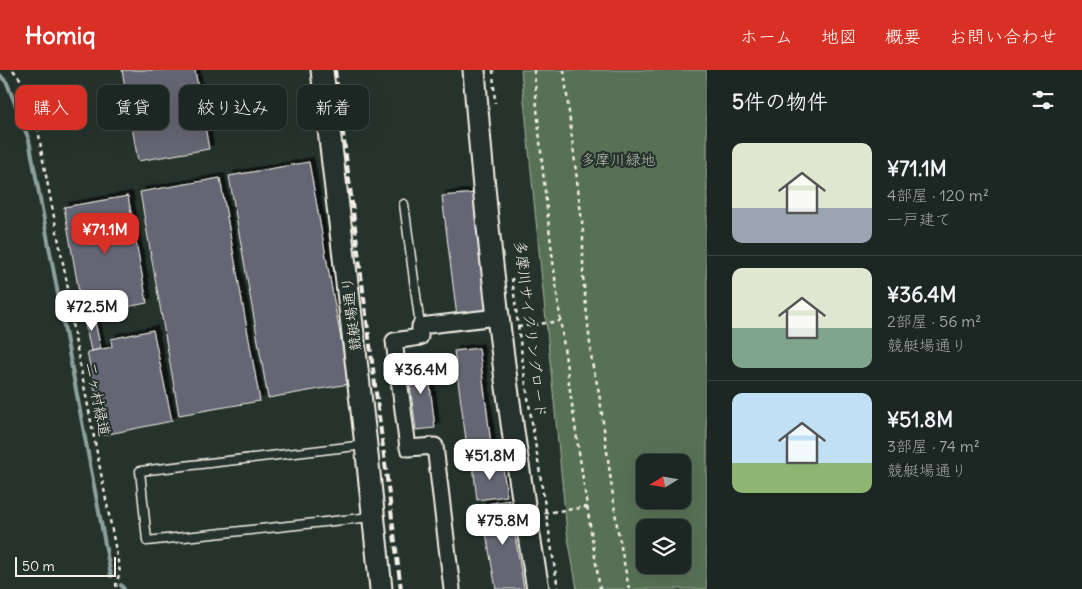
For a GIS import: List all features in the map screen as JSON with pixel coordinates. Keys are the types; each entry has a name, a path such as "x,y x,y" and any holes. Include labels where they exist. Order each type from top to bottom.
{"street":[{"name":"競艇場通り","path":"322,70 381,589"},
{"path":"474,70 486,217 497,317 535,514 538,589"},
{"path":"452,589 435,446 408,448 394,341 420,338 420,326 497,317"}],"lane":[{"path":"404,204 420,326"},
{"path":"366,445 140,471 147,541 373,517"}],"path":[{"name":"二ヶ村緑道","path":"13,70 21,80 27,97 35,107 42,154 71,304 71,318 120,572 116,584 117,589"},
{"path":"493,70 496,107"},
{"path":"534,70 542,170 560,320 600,589"},
{"path":"564,70 583,231 584,276 592,363 628,589"},
{"name":"多摩川サイクリングロード","path":"512,277 535,514 558,589"},
{"path":"518,327 560,320"},
{"path":"535,514 588,507"}],"green space":[{"name":"多摩川緑地","path":"521,70 707,70 707,589 577,589 567,532"}],"building":[{"path":"122,70 195,70 198,85 179,85 179,130 206,130 209,149 138,161 133,130 169,130 169,85 125,85"},
{"path":"309,162 349,384 268,398 229,176"},
{"path":"220,178 260,401 179,415 140,192"},
{"path":"475,193 489,313 457,317 442,196"},
{"path":"128,196 147,303 83,315 64,207"},
{"path":"93,313 101,349 91,351 83,315"},
{"path":"153,330 172,421 104,435 87,352 112,347 111,339"},
{"path":"479,348 492,452 468,455 454,351"},
{"path":"427,360 435,428 416,430 407,363"},
{"path":"502,461 507,496 477,500 473,465"},
{"path":"509,500 524,589 496,589 481,505"}],"waterway":[{"path":"0,75 7,83 29,140 111,576"},
{"path":"121,585 124,589"}],"railway":[{"path":"335,70 401,589"}]}
